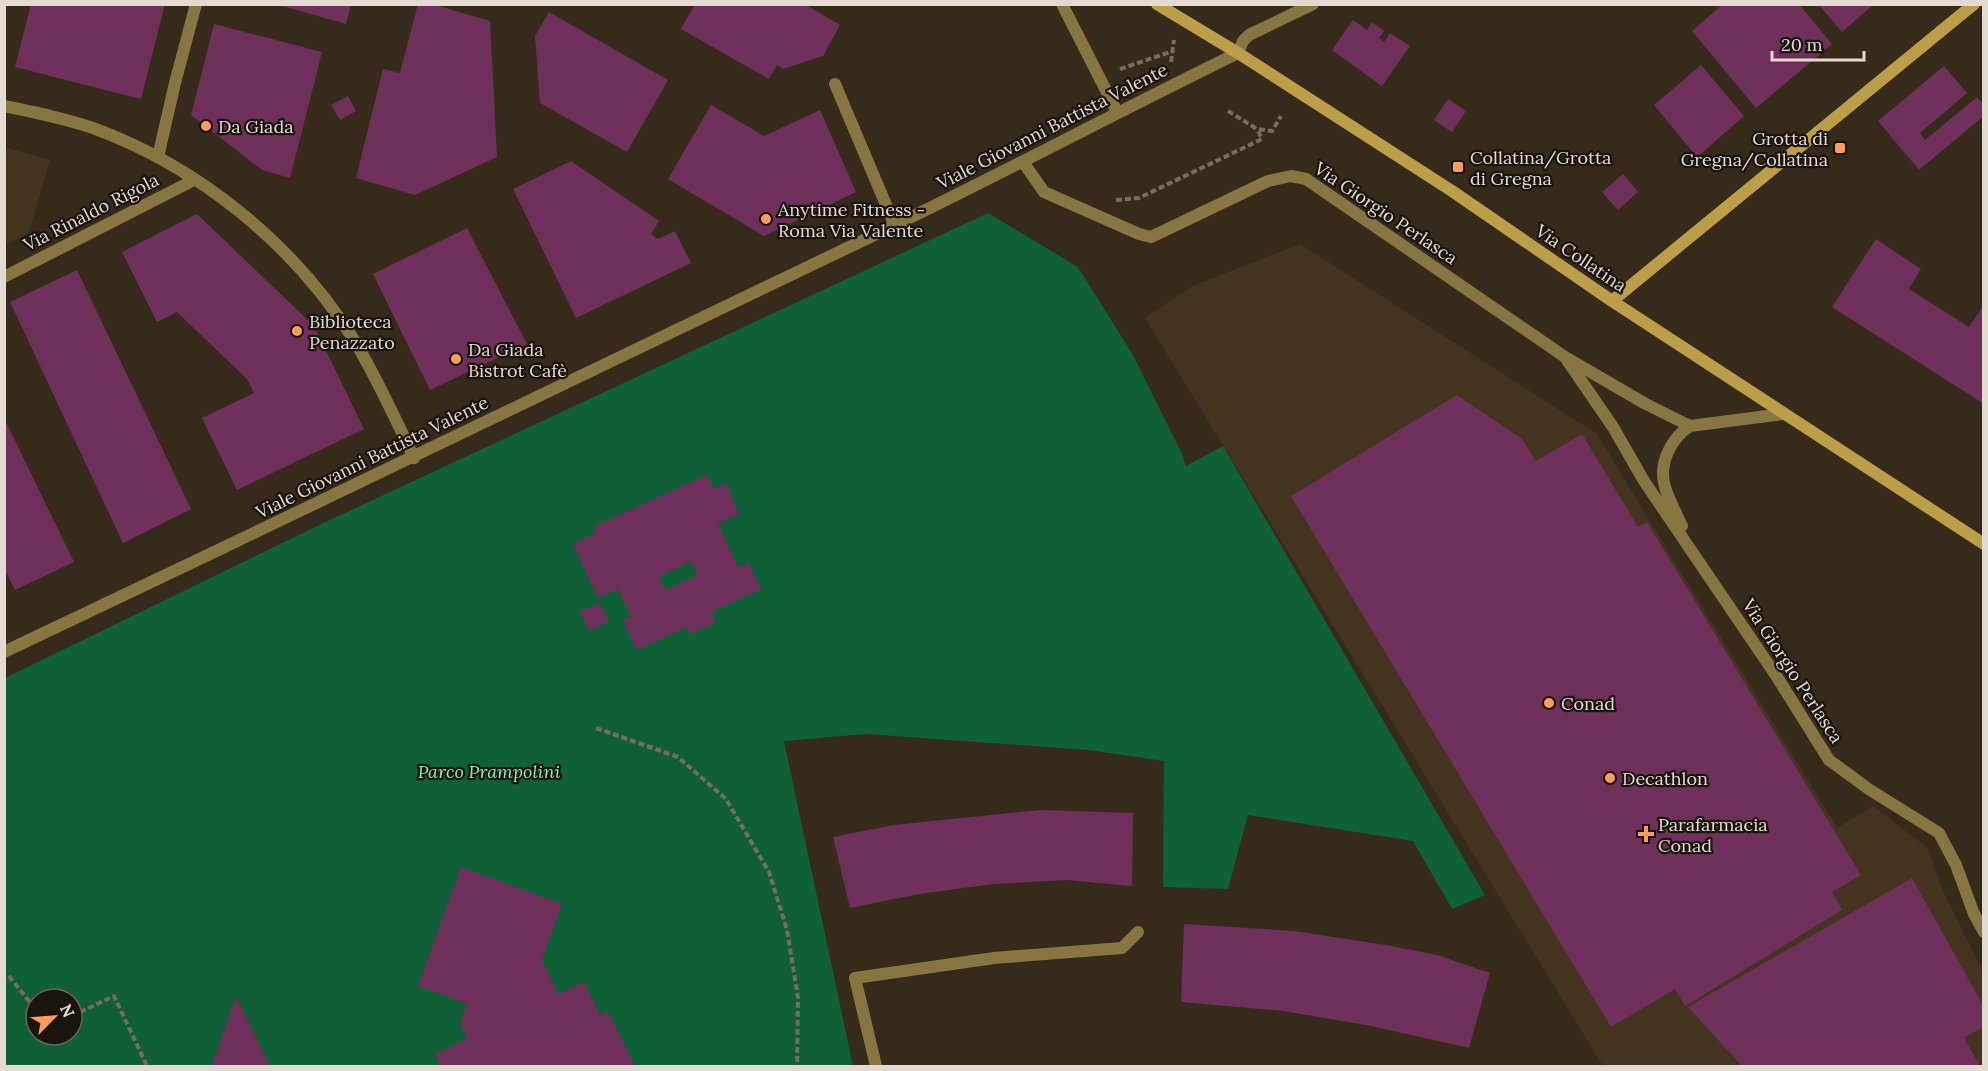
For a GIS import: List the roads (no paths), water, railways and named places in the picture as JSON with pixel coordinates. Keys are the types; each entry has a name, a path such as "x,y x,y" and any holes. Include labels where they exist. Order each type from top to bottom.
{"street":[{"path":"159,157 175,83 196,4"},
{"path":"1062,4 1117,112"},
{"name":"Via Collatina","path":"1156,4 1238,53 1452,191 1612,301 1983,544"},
{"path":"1238,53 1243,41 1249,35 1313,4"},
{"path":"1612,301 1974,4"},
{"name":"Viale Giovanni Battista Valente","path":"4,652 414,458 587,372 895,226 1117,112 1238,53"},
{"path":"835,84 895,226"},
{"path":"4,106 58,117 92,128 159,157 252,222 297,267 327,302 367,362 414,458"},
{"name":"Via Giorgio Perlasca","path":"1023,162 1044,192 1139,234 1151,237 1268,181 1291,176 1306,179 1565,357 1644,403 1690,426 1681,432 1671,444 1666,456 1664,481 1693,552"},
{"name":"Via Rinaldo Rigola","path":"4,277 194,180"},
{"name":"Via Giorgio Perlasca","path":"1565,357 1606,417 1644,481 1777,677 1829,760 1870,790 1939,833 1956,865 1983,932"},
{"path":"1690,426 1783,414"},
{"path":"876,1066 855,978 994,958 1122,948 1138,932"}],"place":[{"name":"Da Giada","path":"206,126"},
{"name":"Grotta di Gregna/Collatina","path":"1840,148"},
{"name":"Collatina/Grotta di Gregna","path":"1458,167"},
{"name":"Anytime Fitness - Roma Via Valente","path":"766,219"},
{"name":"Biblioteca Penazzato","path":"297,331"},
{"name":"Da Giada Bistrot Cafè","path":"456,359"},
{"name":"Conad","path":"1549,703"},
{"name":"Decathlon","path":"1610,778"},
{"name":"Parafarmacia Conad","path":"1646,834"}],"park label":[{"name":"Parco Prampolini","path":"489,771"}]}
